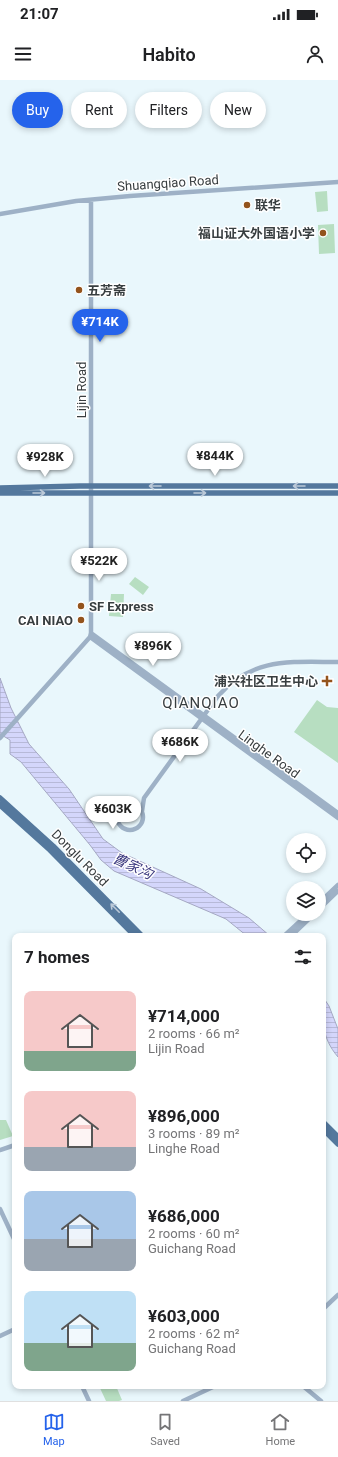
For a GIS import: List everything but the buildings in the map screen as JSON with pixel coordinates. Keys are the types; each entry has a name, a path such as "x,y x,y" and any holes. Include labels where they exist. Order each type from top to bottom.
{"main road":[{"path":"0,488 91,486 338,486"},
{"path":"0,493 338,493"},
{"name":"Donglu Road","path":"0,798 53,846 139,933"},
{"name":"Donglu Road","path":"0,805 55,854 132,933"},
{"path":"326,1125 338,1137"},
{"path":"326,1132 338,1144"}],"street":[{"name":"Shuangqiao Road","path":"0,214 91,200 130,196 338,182"},
{"name":"Lijin Road","path":"90,635 91,200"},
{"path":"0,738 90,635"},
{"name":"Linghe Road","path":"90,635 338,813"},
{"path":"144,798 122,806 118,812 117,819 122,827 128,830 138,827 143,818 142,811 144,798 203,717 227,687 244,674 256,668 286,662 338,662"},
{"name":"Linghe Road","path":"203,717 338,818"},
{"path":"131,804 138,806 142,811"},
{"path":"326,896 338,885"},
{"path":"326,902 338,891"},
{"path":"287,933 300,921"},
{"path":"294,933 307,921"},
{"path":"0,1150 12,1146"},
{"path":"0,1209 12,1235"},
{"path":"326,1306 338,1295"},
{"path":"0,1336 12,1330"},
{"path":"84,1389 90,1401"},
{"path":"183,1401 209,1389"},
{"path":"307,1389 321,1401"}],"green space":[{"path":"327,191 328,211 317,212 315,192"},
{"path":"334,224 335,253 319,254 318,225"},
{"path":"135,577 149,587 143,595 129,584"},
{"path":"111,594 124,594 123,617 109,616"},
{"path":"317,700 327,707 338,708 338,763 294,732"},
{"path":"0,1120 6,1120 12,1136 0,1140"},
{"path":"100,1389 117,1389 122,1400 106,1401"}],"water":[{"name":"曹家沟","path":"0,678 11,708 29,744 69,789 103,839 122,853 201,889 249,918 266,933 243,933 226,919 114,871 101,860 21,762 10,754 10,740 0,734"},
{"path":"326,1002 338,1029 338,1057 328,1043 326,1036"}],"place":[{"name":"联华","path":"247,205"},
{"name":"福山证大外国语小学","path":"323,233"},
{"name":"五芳斋","path":"79,290"},
{"name":"SF Express","path":"81,606"},
{"name":"CAI NIAO","path":"81,620"},
{"name":"浦兴社区卫生中心","path":"327,681"}],"district":[{"name":"QIANQIAO","path":"201,703"}]}
